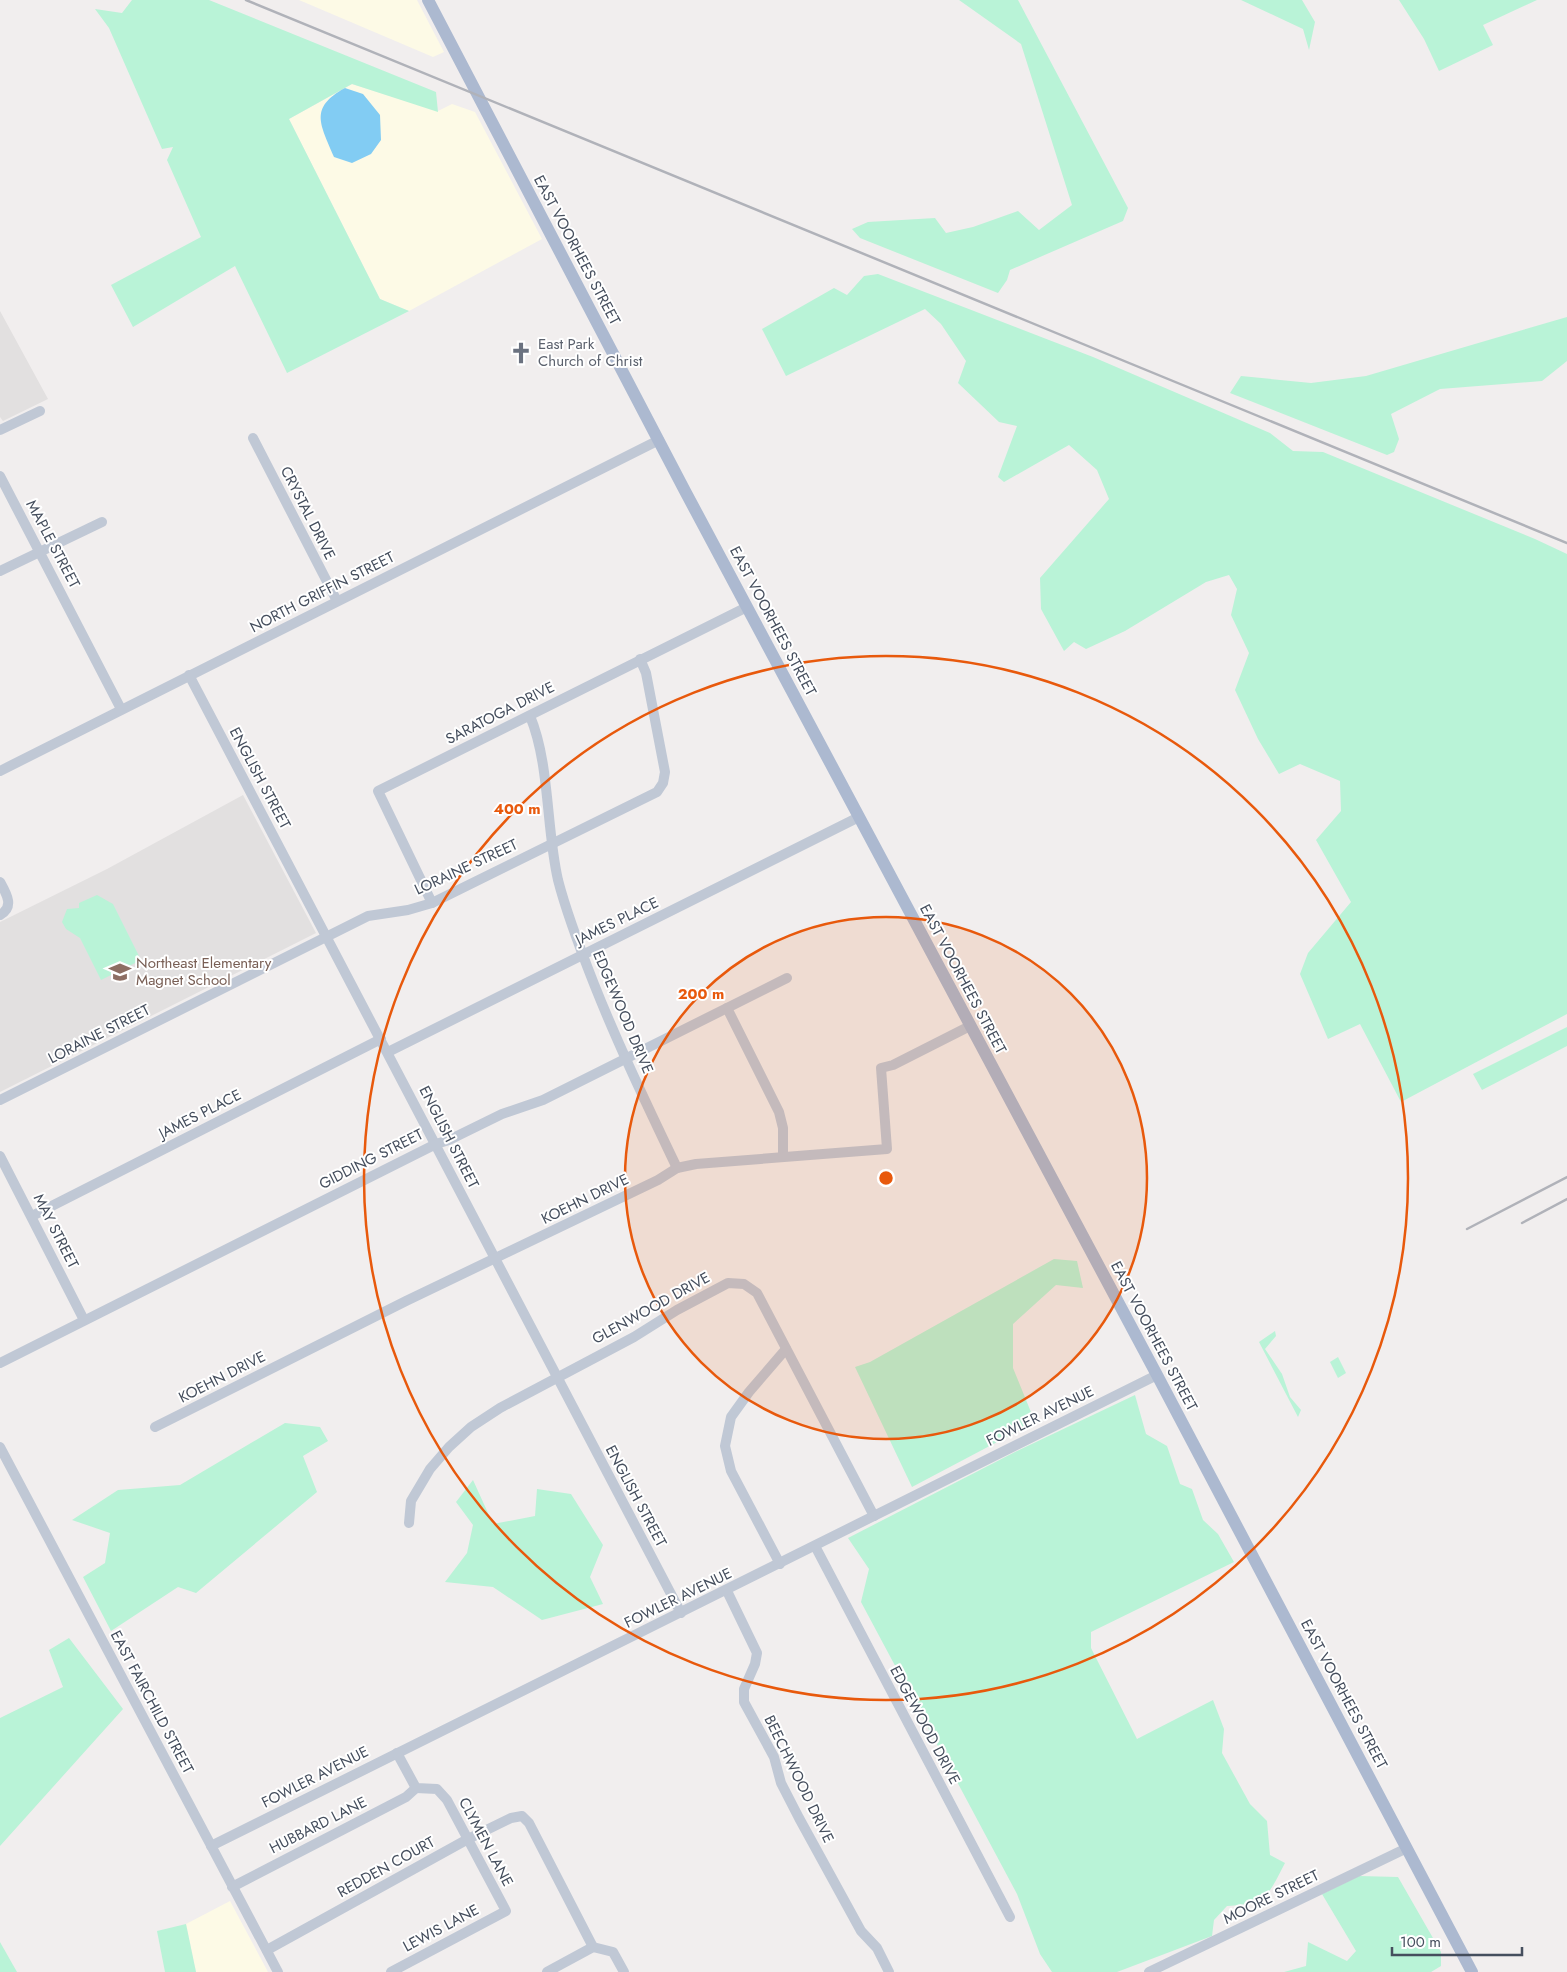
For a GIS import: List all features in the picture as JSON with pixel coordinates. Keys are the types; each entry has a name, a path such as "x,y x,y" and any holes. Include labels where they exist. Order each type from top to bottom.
{"main road":[{"name":"EAST VOORHEES STREET","path":"428,0 658,440 1157,1375 1472,1972"}],"street":[{"path":"0,430 40,411"},
{"name":"CRYSTAL DRIVE","path":"253,438 337,601"},
{"name":"NORTH GRIFFIN STREET","path":"0,771 658,440"},
{"name":"MAPLE STREET","path":"0,476 122,709"},
{"path":"0,571 102,522"},
{"name":"SARATOGA DRIVE","path":"432,903 378,792 747,607"},
{"name":"LORAINE STREET","path":"0,1100 368,916 408,910 432,903 656,792 663,783 665,772 648,682 640,659"},
{"name":"ENGLISH STREET","path":"189,675 681,1613"},
{"name":"EDGEWOOD DRIVE","path":"530,716 538,736 551,843 559,881 583,955 624,1058 677,1168"},
{"name":"JAMES PLACE","path":"388,1052 859,818"},
{"path":"0,882 8,897 8,906 0,915"},
{"name":"GIDDING STREET","path":"0,1363 436,1144 449,1140 502,1114 543,1100 787,978"},
{"path":"727,1008 779,1112 783,1128 783,1156"},
{"name":"KOEHN DRIVE","path":"155,1428 658,1180 677,1168 696,1164 783,1156 887,1149 881,1068 893,1065 970,1026"},
{"name":"JAMES PLACE","path":"32,1216 381,1039"},
{"name":"MAY STREET","path":"0,1156 84,1320"},
{"name":"GLENWOOD DRIVE","path":"409,1523 411,1501 430,1469 449,1447 471,1427 500,1408 540,1389 557,1377 634,1337 677,1310 728,1283 744,1284 757,1293 874,1516"},
{"path":"780,1564 731,1471 725,1446 731,1417 749,1392 786,1349"},
{"name":"FOWLER AVENUE","path":"211,1846 727,1591 1157,1375"},
{"name":"EAST FAIRCHILD STREET","path":"0,1447 278,1972"},
{"name":"EDGEWOOD DRIVE","path":"815,1546 1010,1917"},
{"name":"BEECHWOOD DRIVE","path":"727,1591 757,1653 755,1664 744,1689 744,1702 774,1757 781,1783 799,1818 861,1931 877,1948 890,1972"},
{"path":"397,1753 416,1788"},
{"name":"CLYMEN LANE","path":"416,1788 437,1789 447,1800 506,1911"},
{"name":"HUBBARD LANE","path":"232,1887 406,1797 416,1788"},
{"name":"REDDEN COURT","path":"267,1950 468,1839 511,1818 522,1816 529,1823 593,1947"},
{"name":"MOORE STREET","path":"1149,1972 1407,1848"},
{"name":"LEWIS LANE","path":"391,1972 506,1911"},
{"path":"547,1972 593,1947 613,1952 624,1972"}],"shaded area":[{"path":"299,0 417,0 444,52 433,57"},
{"path":"352,84 438,111 452,104 475,112 542,239 409,311 380,299 289,119"},
{"path":"0,311 48,399 3,421 0,417"},
{"name":"Northeast Elementary Magnet School","path":"243,795 316,933 0,1092 0,922 107,869"},
{"path":"230,1901 268,1972 196,1972 186,1924"}],"green space":[{"path":"132,0 209,0 436,92 438,112 352,84 289,119 380,299 409,311 287,373 235,266 133,327 111,285 201,237 167,160 173,147 162,149 109,28 95,9 122,13"},
{"path":"959,0 1018,0 1128,208 1123,221 1010,270 1007,280 998,293 860,238 852,229 868,222 935,218 946,233 973,227 1018,211 1039,230 1072,205 1021,44"},
{"path":"1241,0 1302,0 1315,22 1309,50 1303,29"},
{"path":"1399,0 1537,0 1483,25 1493,45 1439,71 1424,39"},
{"path":"878,274 1093,357 1270,433 1293,451 1323,452 1567,554 1567,1014 1401,1102 1360,1024 1328,1039 1300,974 1308,953 1351,902 1316,840 1341,811 1340,781 1300,764 1279,774 1258,739 1235,690 1249,653 1231,615 1237,589 1229,575 1206,582 1125,631 1086,649 1074,642 1064,651 1041,609 1040,578 1109,499 1097,470 1069,445 1004,482 998,477 1017,426 999,422 958,383 966,361 941,324 925,309 786,376 762,329 834,288 847,295 864,276"},
{"path":"1567,317 1567,361 1542,381 1440,389 1391,414 1399,439 1394,452 1387,455 1230,393 1241,376 1311,383 1366,376"},
{"path":"97,895 113,904 141,960 101,980 80,938 66,929 62,922 67,909 79,908 79,903"},
{"path":"1567,1027 1567,1046 1482,1090 1473,1074"},
{"path":"1054,1259 1077,1261 1083,1288 1056,1285 1013,1324 1013,1368 1035,1422 912,1487 855,1367 870,1362"},
{"path":"1275,1331 1276,1336 1265,1349 1282,1374 1290,1397 1301,1410 1298,1417 1259,1342"},
{"path":"1338,1357 1346,1373 1338,1378 1330,1362"},
{"path":"1135,1395 1146,1434 1167,1446 1180,1484 1192,1489 1203,1520 1218,1534 1234,1562 1091,1632 1091,1648 1137,1739 1213,1700 1224,1729 1222,1753 1250,1804 1267,1821 1270,1855 1285,1863 1269,1891 1264,1896 1250,1903 1227,1906 1214,1920 1212,1936 1117,1972 1052,1972 1040,1954 1017,1894 861,1602 869,1569 848,1538 1015,1452"},
{"path":"285,1423 320,1427 328,1441 303,1456 317,1492 196,1593 178,1587 111,1631 83,1577 105,1563 110,1533 72,1520 118,1490 180,1485"},
{"path":"473,1480 493,1524 535,1516 537,1489 571,1494 603,1545 590,1577 603,1604 542,1620 493,1587 445,1582 467,1553 473,1525 456,1502"},
{"path":"69,1638 123,1709 0,1846 0,1718 63,1687 49,1650"},
{"path":"1359,1876 1398,1877 1441,1952 1441,1966 1431,1972 1284,1972 1306,1966 1308,1942 1347,1961 1356,1951 1322,1894"},
{"path":"186,1924 196,1972 165,1972 157,1931"},
{"path":"0,1942 17,1972 0,1972"}],"water":[{"path":"345,88 363,94 380,115 381,140 371,154 352,163 334,157 325,136 321,118 322,110 326,103 333,95"}],"railway":[{"path":"246,0 1567,543"},
{"path":"1467,1229 1567,1177"},
{"path":"1522,1223 1567,1199"}],"place":[{"name":"East Park Church of Christ","path":"521,353"},
{"name":"Northeast Elementary Magnet School","path":"120,972"}]}
